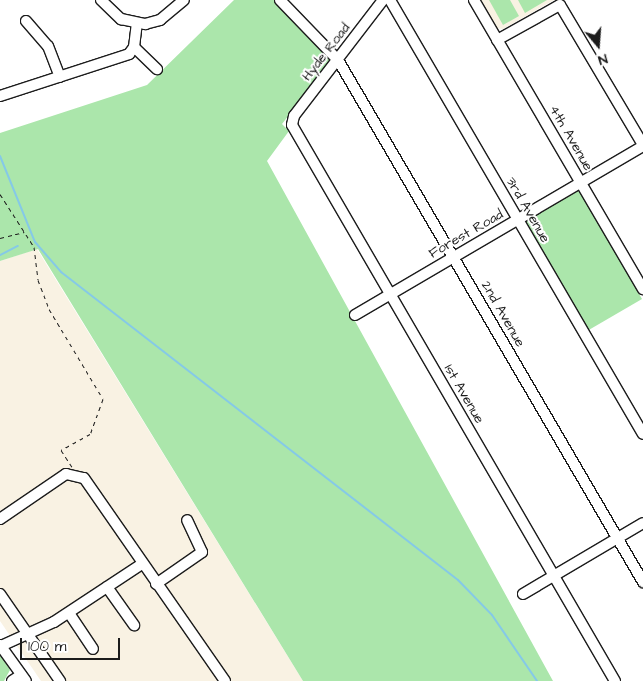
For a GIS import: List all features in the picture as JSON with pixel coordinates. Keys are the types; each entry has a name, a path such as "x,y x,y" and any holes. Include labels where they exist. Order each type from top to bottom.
{"street":[{"path":"101,0 121,19 137,24 160,20 184,0"},
{"name":"2nd Avenue","path":"280,0 338,60 643,582"},
{"name":"Hyde Road","path":"291,121 383,0"},
{"name":"3rd Avenue","path":"390,0 643,434"},
{"name":"4th Avenue","path":"474,0 643,289"},
{"path":"497,40 560,5 643,146"},
{"path":"26,21 48,46 60,76"},
{"path":"0,96 124,56 134,47 137,24"},
{"path":"134,47 157,69"},
{"name":"1st Avenue","path":"291,121 390,295 616,681"},
{"name":"Forest Road","path":"355,315 643,146"},
{"path":"0,519 56,480 72,473 88,482 222,680"},
{"path":"156,584 202,552 187,520"},
{"path":"523,594 643,522"},
{"path":"12,681 23,678 0,645 29,634 69,613 142,564"},
{"path":"107,587 134,626"},
{"path":"0,594 60,681"},
{"path":"69,613 93,649"}],"path":[{"path":"0,194 34,247 38,280 49,310 103,399 90,434 61,450 72,468 72,473"},
{"path":"0,238 24,232"}],"shaded area":[{"path":"480,0 554,0 503,29 496,28"},
{"path":"37,249 303,681 41,681 0,621 0,261"}],"green space":[{"path":"234,0 274,0 329,56 329,64 282,124 289,131 267,161 553,681 303,681 38,249 0,261 0,133 147,85"},
{"path":"489,0 510,0 519,16 503,25"},
{"path":"518,0 547,0 525,13"},
{"path":"579,189 642,299 587,331 523,222"},
{"path":"0,654 10,670 4,681 0,681"}],"waterway":[{"path":"0,156 35,242 61,272 458,580 492,615 537,681"},
{"path":"0,255 18,246"}]}
